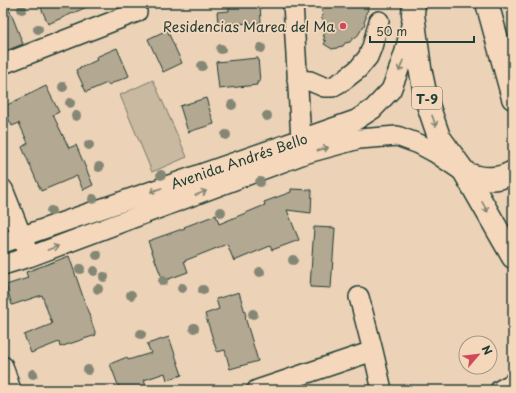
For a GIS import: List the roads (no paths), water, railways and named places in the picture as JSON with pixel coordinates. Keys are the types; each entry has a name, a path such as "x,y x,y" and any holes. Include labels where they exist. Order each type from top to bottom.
{"main road":[{"path":"487,6 513,98"},
{"name":"T-9","path":"414,7 420,68 427,102 440,137 466,173 513,257"},
{"path":"466,173 476,177 490,179 503,177 513,172"}],"street":[{"path":"293,3 302,147"},
{"name":"Avenida Andrés Bello","path":"3,265 29,257 302,147 356,120 373,109 390,90 405,51 414,7"},
{"path":"3,64 137,12"},
{"path":"297,80 310,80 329,87 332,87 344,80 358,69 368,57 379,21"},
{"name":"Avenida Andrés Bello","path":"3,243 302,147 359,138 397,136 420,144 466,173"},
{"path":"3,189 29,257"},
{"path":"359,297 382,390"},
{"path":"257,390 373,351"},
{"path":"3,366 11,390"},
{"path":"500,390 513,383"}],"place":[{"name":"Residencias Marea del Ma","path":"343,26"}]}
